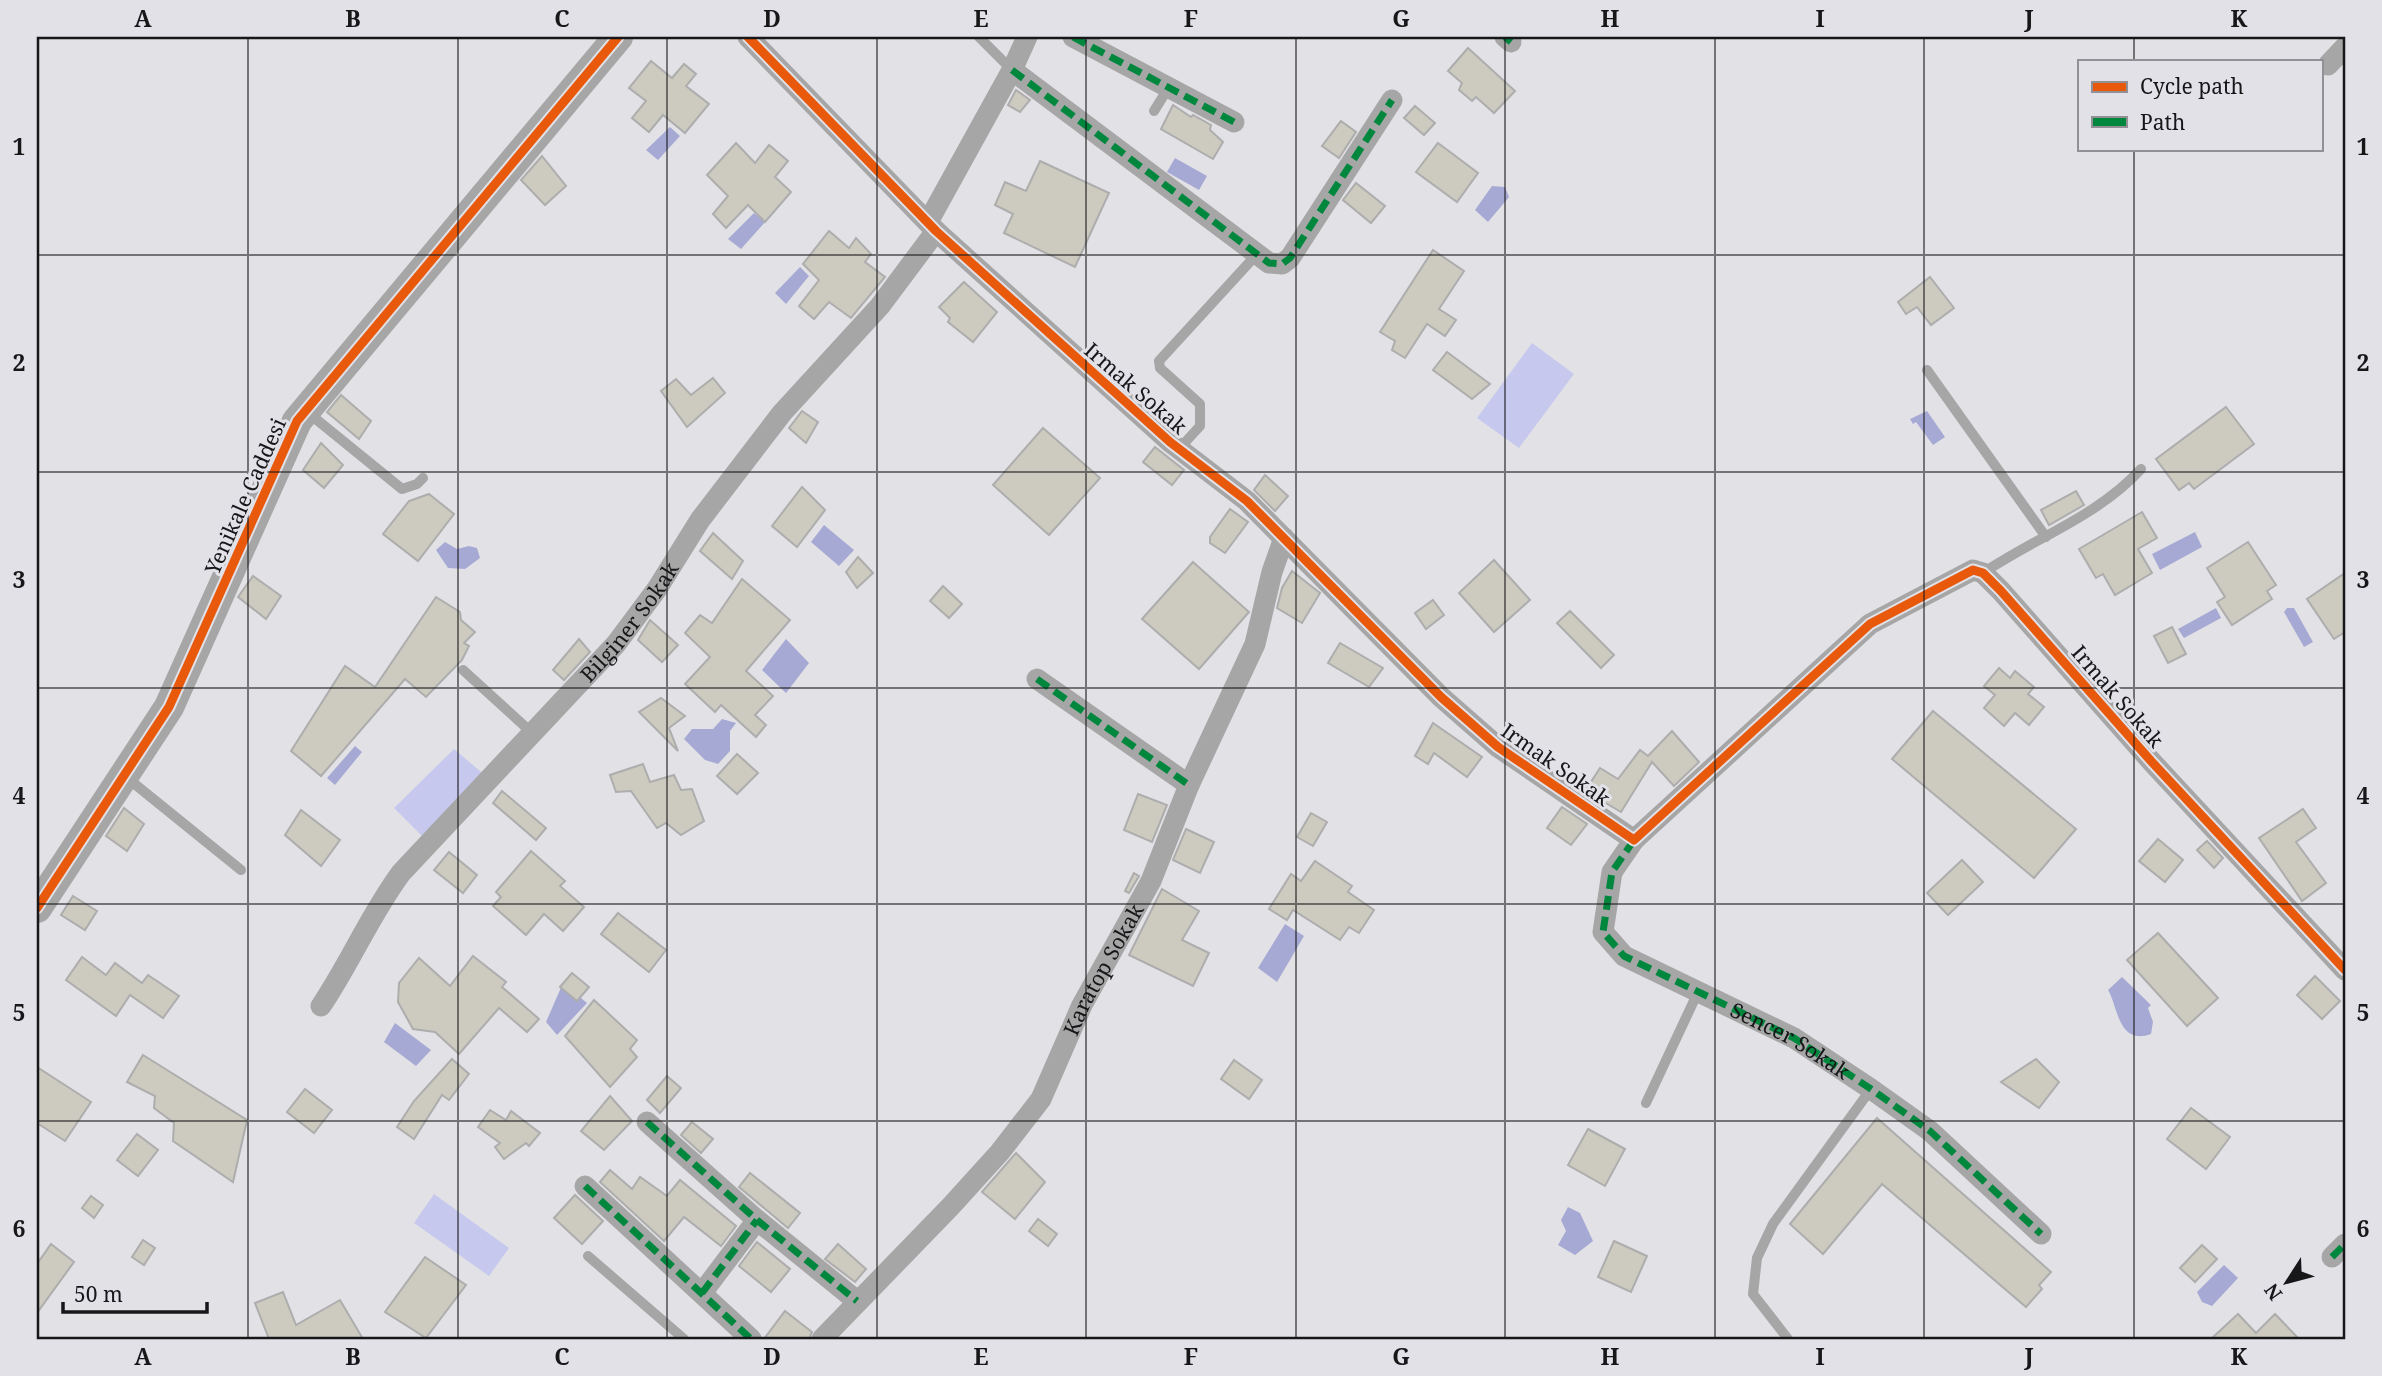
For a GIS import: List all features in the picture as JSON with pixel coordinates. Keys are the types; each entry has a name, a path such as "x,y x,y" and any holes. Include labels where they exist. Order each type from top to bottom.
{"street":[{"name":"Yenikale Caddesi","path":"37,908 169,707 297,421 618,37"},
{"name":"Irmak Sokak","path":"748,37 932,227 1039,327 1179,449 1247,501 1440,697 1498,747 1633,840"},
{"name":"Bilginer Sokak","path":"321,1006 344,972 369,920 401,873 615,644 657,589 700,520 774,422 880,306 932,227 1027,37"},
{"path":"1073,37 1234,121"},
{"path":"2328,65 2345,47"},
{"path":"1012,70 1269,263 1282,264 1290,258 1392,100"},
{"name":"Karatop Sokak","path":"822,1339 951,1206 1000,1152 1041,1098 1083,1005 1151,881 1189,785 1255,644 1272,572 1284,538"},
{"path":"1633,840 1783,708 1829,660 1870,624 1959,576 1973,570 1983,573"},
{"name":"Irmak Sokak","path":"1983,573 2345,970"},
{"path":"1037,679 1189,785"},
{"name":"Sencer Sokak","path":"1633,840 1612,872 1603,932 1624,956 1794,1038 1871,1089 1930,1131 2041,1234"},
{"path":"646,1122 757,1220 857,1301"},
{"path":"585,1186 751,1339"},
{"path":"702,1293 757,1220"}],"lane":[{"path":"979,37 1012,70"},
{"path":"1154,111 1169,87"},
{"path":"1179,449 1200,426 1200,404 1160,368 1159,360 1257,254"},
{"path":"1927,370 2046,537"},
{"path":"306,411 402,489 417,484 423,478"},
{"path":"1983,573 2098,508 2122,490 2141,469"},
{"path":"463,670 531,732"},
{"path":"124,776 241,870"},
{"path":"1646,1103 1698,992"},
{"path":"1788,1339 1753,1294 1757,1258 1773,1224 1871,1089"},
{"path":"588,1256 684,1339"}],"shaded area":[{"path":"670,127 680,136 658,160 646,150"},
{"path":"1175,158 1207,176 1199,190 1167,172"},
{"path":"1492,186 1505,187 1509,197 1488,222 1475,210"},
{"path":"754,213 765,222 741,249 728,239"},
{"path":"800,267 809,276 786,304 775,293"},
{"path":"1532,343 1574,374 1519,448 1477,418"},
{"path":"1927,411 1945,437 1933,445 1916,422 1913,424 1910,419"},
{"path":"824,525 854,550 839,566 811,542"},
{"path":"2195,532 2202,547 2160,570 2152,554"},
{"path":"445,542 457,549 469,546 477,548 480,558 465,569 448,568 436,550"},
{"path":"2216,608 2221,618 2184,638 2178,629"},
{"path":"2287,608 2294,608 2313,642 2304,647 2284,612"},
{"path":"786,639 809,663 786,693 762,670"},
{"path":"722,719 736,723 730,731 730,751 718,764 705,760 684,739 692,729 713,729"},
{"path":"355,746 362,752 335,785 327,778"},
{"path":"454,749 487,777 425,839 394,808"},
{"path":"1285,924 1304,936 1277,982 1258,968"},
{"path":"2122,977 2151,1005 2148,1008 2153,1022 2151,1034 2132,1034 2121,1022 2108,990"},
{"path":"563,983 587,1003 557,1035 546,1022"},
{"path":"395,1023 431,1050 416,1066 384,1042"},
{"path":"434,1194 509,1248 489,1276 414,1223"},
{"path":"1568,1207 1580,1213 1593,1241 1575,1255 1558,1245 1566,1231 1561,1220"},
{"path":"2224,1265 2238,1278 2212,1306 2202,1302 2197,1292"}],"building":[{"path":"1468,48 1515,91 1494,113 1476,97 1472,101 1459,90 1462,83 1448,71"},
{"path":"651,61 672,78 684,64 696,74 686,86 709,104 685,133 663,115 649,132 632,118 646,101 629,88"},
{"path":"1016,90 1030,100 1020,112 1008,105"},
{"path":"1173,105 1191,117 1193,115 1211,125 1210,130 1223,142 1213,159 1161,129"},
{"path":"1415,106 1435,123 1424,135 1404,118"},
{"path":"1341,121 1356,132 1339,158 1322,146"},
{"path":"736,143 755,163 769,145 788,161 775,177 791,192 765,222 748,205 726,228 713,214 728,196 707,175"},
{"path":"1438,143 1478,173 1457,202 1416,172"},
{"path":"542,156 566,186 545,205 521,180"},
{"path":"1040,161 1109,193 1075,267 1004,233 1013,214 995,205 1005,182 1026,191"},
{"path":"1356,183 1385,206 1371,223 1343,200"},
{"path":"829,231 849,248 856,238 871,254 865,262 885,277 851,318 829,302 814,319 799,306 819,280 803,264"},
{"path":"1433,250 1464,271 1439,309 1456,320 1445,336 1427,324 1405,358 1392,350 1395,341 1380,332"},
{"path":"1930,277 1954,308 1931,325 1917,307 1906,314 1898,302"},
{"path":"964,282 997,312 973,342 948,322 950,318 939,307"},
{"path":"1447,352 1490,384 1472,399 1433,370"},
{"path":"713,378 725,393 687,427 661,391 676,379 691,395"},
{"path":"341,395 371,421 359,439 327,412"},
{"path":"2226,407 2254,444 2194,489 2189,483 2179,490 2156,459"},
{"path":"802,411 818,422 806,443 789,428"},
{"path":"1043,428 1100,478 1049,535 993,485"},
{"path":"321,443 343,465 324,488 303,470"},
{"path":"1155,447 1184,470 1172,485 1143,462"},
{"path":"1265,475 1288,496 1275,511 1254,490"},
{"path":"802,487 825,510 797,547 772,526"},
{"path":"2076,491 2084,505 2049,525 2041,510"},
{"path":"429,494 454,514 418,561 383,534 409,501"},
{"path":"1230,509 1248,522 1225,553 1210,543 1210,537"},
{"path":"2142,512 2157,538 2138,549 2152,573 2115,595 2103,574 2096,578 2079,549"},
{"path":"713,533 743,561 732,579 700,551"},
{"path":"2248,542 2276,585 2267,591 2272,599 2232,625 2217,602 2225,597 2207,568"},
{"path":"858,557 873,573 857,588 846,572"},
{"path":"1494,560 1530,600 1494,632 1459,593"},
{"path":"1193,562 1249,612 1199,669 1142,619"},
{"path":"1292,571 1320,593 1302,623 1277,608 1282,588"},
{"path":"2345,573 2345,632 2334,639 2307,599"},
{"path":"253,576 281,596 266,619 238,597"},
{"path":"742,579 790,620 746,671 773,696 755,715 766,725 756,737 721,705 715,712 685,684 710,657 685,633 700,615 712,623"},
{"path":"943,586 962,604 949,618 930,601"},
{"path":"436,597 460,612 461,620 475,632 464,643 469,646 462,660 426,697 405,679 321,776 291,751 345,666 375,687"},
{"path":"1433,600 1444,615 1426,629 1415,613"},
{"path":"1570,611 1614,655 1601,668 1557,623"},
{"path":"650,620 678,645 662,662 638,640"},
{"path":"2172,627 2186,654 2168,663 2154,636"},
{"path":"579,639 590,652 564,680 553,670"},
{"path":"1340,643 1383,668 1369,687 1328,663"},
{"path":"1999,668 2010,678 2015,671 2034,687 2028,694 2044,707 2029,725 2015,713 2004,726 1984,708 1995,695 1984,686"},
{"path":"661,698 685,716 669,728 678,751 639,712"},
{"path":"1933,711 2076,829 2034,878 1892,759"},
{"path":"1433,723 1482,757 1467,777 1434,753 1428,764 1415,756"},
{"path":"1672,731 1699,762 1674,786 1652,762 1621,812 1585,791 1600,768 1618,779 1640,750 1648,756"},
{"path":"737,754 758,773 737,794 717,776"},
{"path":"643,764 650,782 674,775 681,790 692,789 704,821 681,835 666,823 657,828 631,791 616,792 610,775"},
{"path":"502,791 546,828 536,840 493,803"},
{"path":"1138,794 1167,805 1152,842 1124,830"},
{"path":"1562,807 1587,824 1571,845 1547,828"},
{"path":"124,808 144,824 127,851 106,836"},
{"path":"2303,809 2316,828 2296,842 2326,883 2302,901 2259,838"},
{"path":"301,810 340,840 321,866 285,835"},
{"path":"1311,813 1327,822 1313,846 1297,837"},
{"path":"1186,829 1214,842 1200,873 1173,860"},
{"path":"2158,839 2183,860 2165,882 2139,861"},
{"path":"2207,841 2223,858 2214,868 2197,850"},
{"path":"531,851 565,881 560,886 584,907 563,931 544,914 526,935 493,906 501,897 496,892"},
{"path":"449,852 477,875 463,893 434,870"},
{"path":"1962,860 1983,882 1948,915 1927,893"},
{"path":"1315,861 1352,886 1348,892 1374,910 1359,933 1349,927 1340,940 1293,910 1287,920 1269,909 1291,874 1301,881"},
{"path":"1134,873 1139,876 1129,893 1125,891"},
{"path":"1162,889 1199,911 1182,940 1209,953 1193,986 1129,955"},
{"path":"73,896 97,911 85,930 61,915"},
{"path":"618,913 666,950 649,972 601,934"},
{"path":"2158,933 2218,998 2187,1026 2127,960"},
{"path":"473,956 506,982 502,987 539,1019 527,1032 499,1008 459,1054 435,1032 413,1029 398,1002 399,983 419,958 450,986"},
{"path":"82,957 106,975 115,963 142,983 148,975 179,996 163,1018 130,995 116,1016 66,980"},
{"path":"572,973 589,987 577,1001 560,987"},
{"path":"2315,976 2340,1001 2322,1019 2297,995"},
{"path":"594,1000 637,1040 630,1049 637,1057 610,1087 565,1036"},
{"path":"143,1055 247,1120 233,1182 173,1141 174,1123 154,1108 155,1096 127,1082"},
{"path":"452,1059 469,1074 449,1100 442,1095 414,1139 397,1127 414,1101"},
{"path":"2036,1059 2059,1082 2039,1108 2001,1082"},
{"path":"1234,1060 1262,1080 1249,1099 1221,1079"},
{"path":"37,1067 91,1102 65,1141 37,1123"},
{"path":"667,1076 681,1088 660,1113 647,1100"},
{"path":"305,1089 332,1110 314,1133 287,1112"},
{"path":"610,1096 632,1121 604,1150 581,1131"},
{"path":"2191,1108 2230,1137 2206,1169 2167,1139"},
{"path":"490,1110 506,1120 511,1111 540,1133 529,1146 526,1143 504,1159 495,1147 500,1143 478,1127"},
{"path":"1877,1118 2051,1272 2039,1285 2042,1289 2026,1307 1882,1184 1823,1254 1790,1224"},
{"path":"692,1122 713,1139 701,1153 681,1135"},
{"path":"1588,1129 1625,1149 1605,1186 1568,1165"},
{"path":"137,1134 158,1150 138,1176 117,1160"},
{"path":"1016,1153 1045,1182 1015,1219 982,1192"},
{"path":"610,1170 632,1189 640,1177 667,1196 680,1180 736,1226 721,1246 684,1217 664,1241 600,1182"},
{"path":"750,1173 800,1213 788,1228 739,1187"},
{"path":"575,1195 603,1221 582,1244 554,1218"},
{"path":"91,1196 103,1205 94,1218 82,1208"},
{"path":"1038,1219 1057,1234 1048,1246 1029,1231"},
{"path":"143,1240 155,1248 144,1265 132,1257"},
{"path":"1614,1241 1647,1256 1631,1292 1598,1277"},
{"path":"757,1242 790,1269 771,1292 739,1266"},
{"path":"51,1244 74,1262 37,1313 37,1264"},
{"path":"838,1244 866,1269 855,1282 825,1259"},
{"path":"2202,1245 2217,1259 2195,1282 2180,1268"},
{"path":"425,1257 466,1285 426,1338 385,1312"},
{"path":"283,1292 296,1325 340,1300 363,1339 269,1339 255,1303"},
{"path":"785,1311 812,1332 809,1339 764,1339"},
{"path":"2238,1314 2256,1333 2275,1314 2299,1339 2211,1339"}],"marked path":[{"path":"1073,37 1234,122"},
{"path":"1505,37 1511,42"},
{"path":"1012,70 1269,263 1282,264 1290,258 1392,100"},
{"path":"1037,679 1189,785"},
{"path":"1634,840 1612,872 1603,932 1624,956 1794,1038 1871,1089 1930,1131 2041,1234"},
{"path":"647,1122 757,1220 857,1301"},
{"path":"585,1186 751,1339"},
{"path":"702,1293 757,1220"},
{"path":"2332,1257 2345,1244"}],"cycle path":[{"path":"37,908 169,707 297,421 618,37"},
{"path":"748,37 936,231 1170,442 1247,501 1441,697 1498,747 1634,840 1870,624 1973,570 1983,573 2001,591 2151,761 2345,970"}]}
